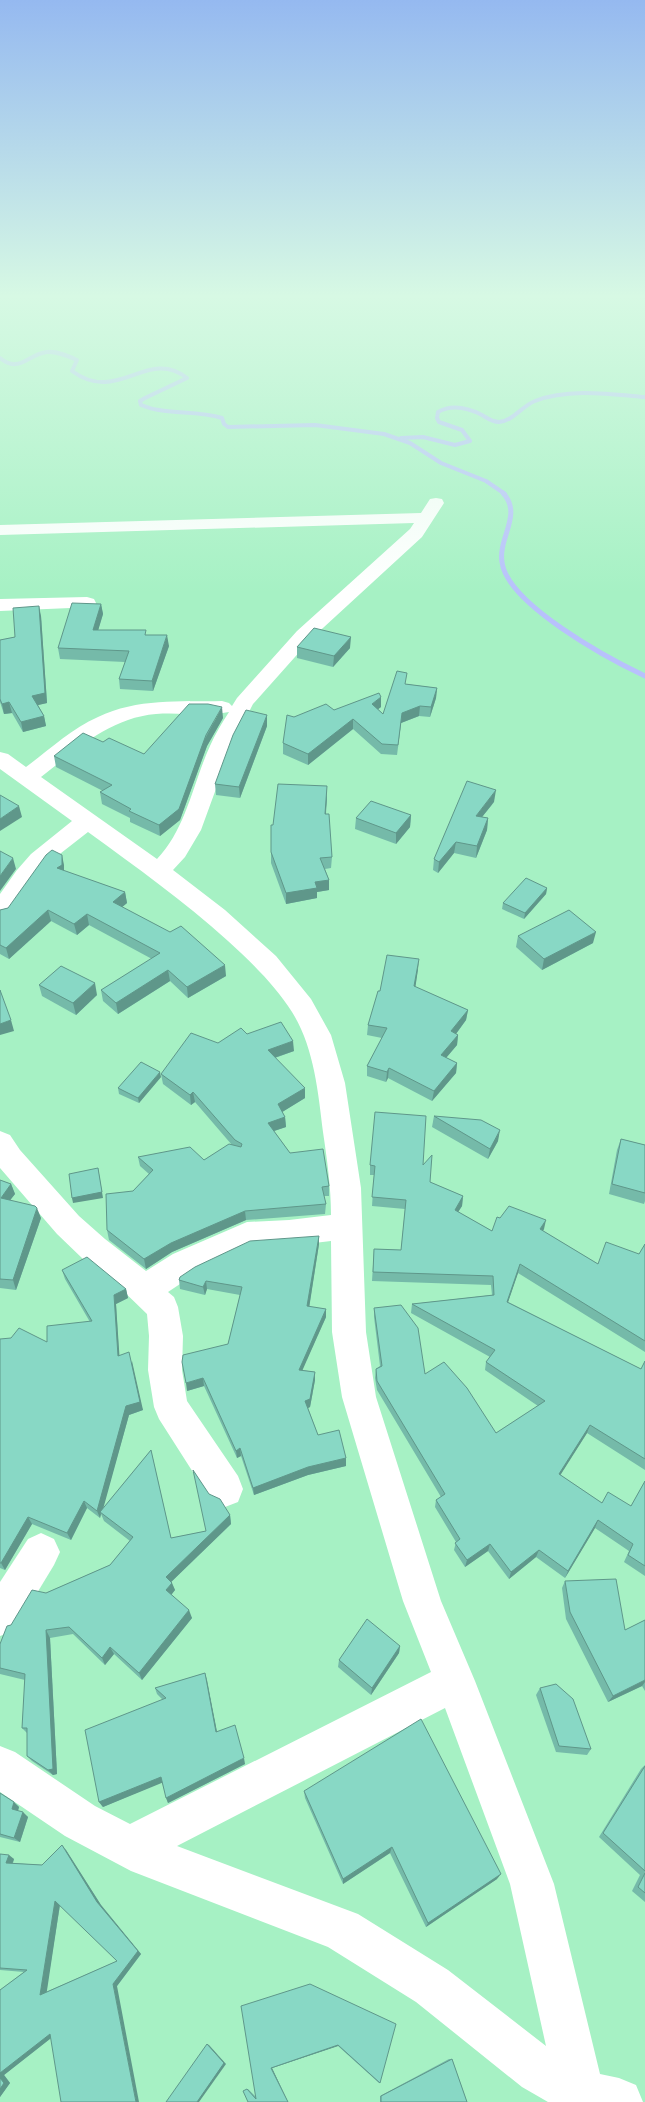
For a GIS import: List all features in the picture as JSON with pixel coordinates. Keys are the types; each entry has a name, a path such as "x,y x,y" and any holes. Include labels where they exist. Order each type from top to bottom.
{"street":[{"path":"0,530 431,510 416,532 398,551 304,635 267,675 241,707 221,745 189,830 177,852 159,871"},
{"path":"0,605 87,603"},
{"path":"27,777 96,725 134,710 241,707"},
{"path":"0,759 159,871 216,916 267,962 302,1006 317,1035 331,1083 346,1188 349,1332 359,1397 422,1602 455,1681 532,1884 595,2099"},
{"path":"0,912 25,876 39,860 88,820"},
{"path":"0,1143 10,1159 68,1225 90,1246 127,1274 162,1307 166,1336 164,1370 171,1407 225,1488"},
{"path":"146,1292 159,1280 184,1264 247,1235 289,1233 346,1226"},
{"path":"0,1617 41,1552"},
{"path":"130,1847 455,1681"},
{"path":"0,1767 80,1821 146,1856 342,1930 432,1986 540,2070 595,2099"}],"building":[{"path":"72,603 101,604 93,630 146,630 145,635 167,635 152,681 119,679 129,651 58,648"},
{"path":"39,606 45,693 32,696 44,716 21,722 9,702 2,704 0,699 0,640 15,637 13,608"},
{"path":"314,628 351,637 334,656 297,647"},
{"path":"397,671 407,673 405,684 437,688 431,707 420,706 402,713 398,745 382,744 353,719 308,754 283,743 287,715 294,717 326,704 334,710 379,693 381,697 372,704 383,714"},
{"path":"189,704 208,704 222,707 206,735 179,809 159,825 129,811 131,809 100,792 112,785 54,756 83,733 103,742 109,738 144,754"},
{"path":"246,710 267,715 239,787 215,784 233,735"},
{"path":"467,781 496,790 476,816 488,818 477,846 456,842 439,862 434,859"},
{"path":"278,784 327,786 325,814 329,814 332,857 320,858 329,880 315,882 317,888 286,893 271,852 271,825 273,825"},
{"path":"0,795 19,806 0,819"},
{"path":"371,801 411,815 396,833 356,818"},
{"path":"52,850 62,855 62,865 57,868 125,892 113,902 170,932 181,926 225,965 187,987 168,970 116,1003 101,990 160,953 87,914 74,924 48,910 6,948 0,945 0,910 8,908 46,855"},
{"path":"0,851 13,858 0,876"},
{"path":"526,878 547,888 525,913 503,903"},
{"path":"569,910 596,932 544,959 518,936"},
{"path":"387,955 419,959 414,986 468,1010 451,1031 458,1035 441,1055 457,1063 434,1091 389,1068 387,1072 367,1066 387,1028 368,1025 378,991 380,991"},
{"path":"61,966 95,983 73,1003 39,985"},
{"path":"0,990 11,1020 0,1024"},
{"path":"281,1022 293,1041 268,1050 305,1088 278,1104 285,1117 268,1123 290,1153 323,1149 329,1186 322,1187 326,1204 245,1211 171,1243 144,1259 107,1230 106,1194 133,1191 153,1170 138,1157 190,1147 204,1160 229,1144 241,1147 242,1144 235,1140 193,1092 190,1095 161,1074 191,1033 218,1043 241,1028 247,1034"},
{"path":"141,1062 160,1072 138,1098 118,1088"},
{"path":"375,1112 426,1116 423,1165 432,1155 430,1182 463,1196 455,1210 492,1231 497,1217 500,1218 509,1206 546,1220 540,1229 598,1264 606,1242 639,1254 645,1244 645,1341 520,1264 507,1302 641,1369 645,1361 645,1459 590,1425 559,1474 602,1503 608,1492 631,1506 645,1481 645,1566 628,1555 633,1544 598,1520 568,1571 539,1550 511,1572 490,1544 467,1560 455,1543 460,1539 436,1500 445,1494 377,1381 376,1369 382,1366 374,1308 401,1305 418,1328 425,1374 444,1362 467,1388 496,1433 545,1401 486,1362 495,1350 412,1304 494,1295 493,1276 373,1272 374,1249 401,1250 406,1200 372,1197 375,1166 370,1165"},
{"path":"434,1116 481,1120 500,1130 490,1149"},
{"path":"621,1139 645,1145 645,1193 612,1184"},
{"path":"98,1168 102,1192 72,1198 69,1174"},
{"path":"0,1180 11,1184 1,1198 37,1208 13,1280 0,1279"},
{"path":"319,1236 307,1306 326,1309 299,1370 315,1372 310,1399 305,1401 318,1435 339,1430 346,1458 308,1467 253,1488 240,1448 236,1451 203,1378 186,1383 182,1362 183,1355 228,1344 242,1287 206,1281 203,1287 179,1280 180,1277 195,1267 250,1241"},
{"path":"87,1257 126,1289 114,1295 118,1356 129,1352 140,1402 126,1406 97,1511 84,1501 67,1533 28,1517 0,1563 0,1339 11,1338 19,1328 47,1342 47,1326 92,1321 62,1270"},
{"path":"151,1450 171,1538 206,1531 193,1470 209,1494 220,1499 230,1515 166,1577 172,1583 166,1590 189,1610 139,1673 110,1647 102,1658 69,1627 46,1630 53,1769 48,1770 27,1756 27,1728 22,1728 25,1674 0,1668 0,1644 7,1626 11,1625 32,1590 46,1593 110,1565 133,1537 100,1512"},
{"path":"616,1579 625,1630 645,1620 645,1680 613,1696 570,1612 565,1581"},
{"path":"367,1619 400,1646 372,1688 339,1660"},
{"path":"205,1673 216,1732 235,1725 244,1758 166,1798 161,1777 99,1802 85,1730 166,1698 155,1688"},
{"path":"556,1684 573,1699 591,1749 559,1746 540,1688"},
{"path":"421,1719 501,1874 428,1923 392,1847 343,1879 304,1791"},
{"path":"645,1766 645,1871 603,1833"},
{"path":"0,1793 14,1802 12,1809 23,1812 14,1838 0,1834"},
{"path":"62,1845 97,1902 138,1951 113,1984 136,2102 61,2102 50,2034 0,2073 0,1990 27,1970 0,1968 0,1854 9,1855 6,1863 42,1865","holes":["55,1901 117,1961 40,1995"]},
{"path":"645,1873 645,1893 638,1887"},
{"path":"310,1984 396,2024 380,2083 338,2045 271,2068 288,2102 248,2102 243,2091 247,2089 256,2099 241,2006"},
{"path":"207,2044 224,2063 197,2102 166,2102"},
{"path":"452,2059 467,2102 381,2102 381,2096"},
{"path":"0,2078 4,2083 0,2089"}],"waterway":[{"path":"149,396 140,401 141,405 161,410 212,415 222,418 224,424 228,427 315,425 384,434 410,443 441,463 486,481 505,494"},
{"path":"401,438 423,437 455,445 470,441 462,430 439,422 437,418 438,412 449,408 466,409 492,421 499,422 509,419 535,401 552,396"},
{"path":"633,396 645,397"},
{"path":"503,493 509,501 511,509 503,544 502,562 508,578 521,595 540,612 585,644 645,676"}]}
